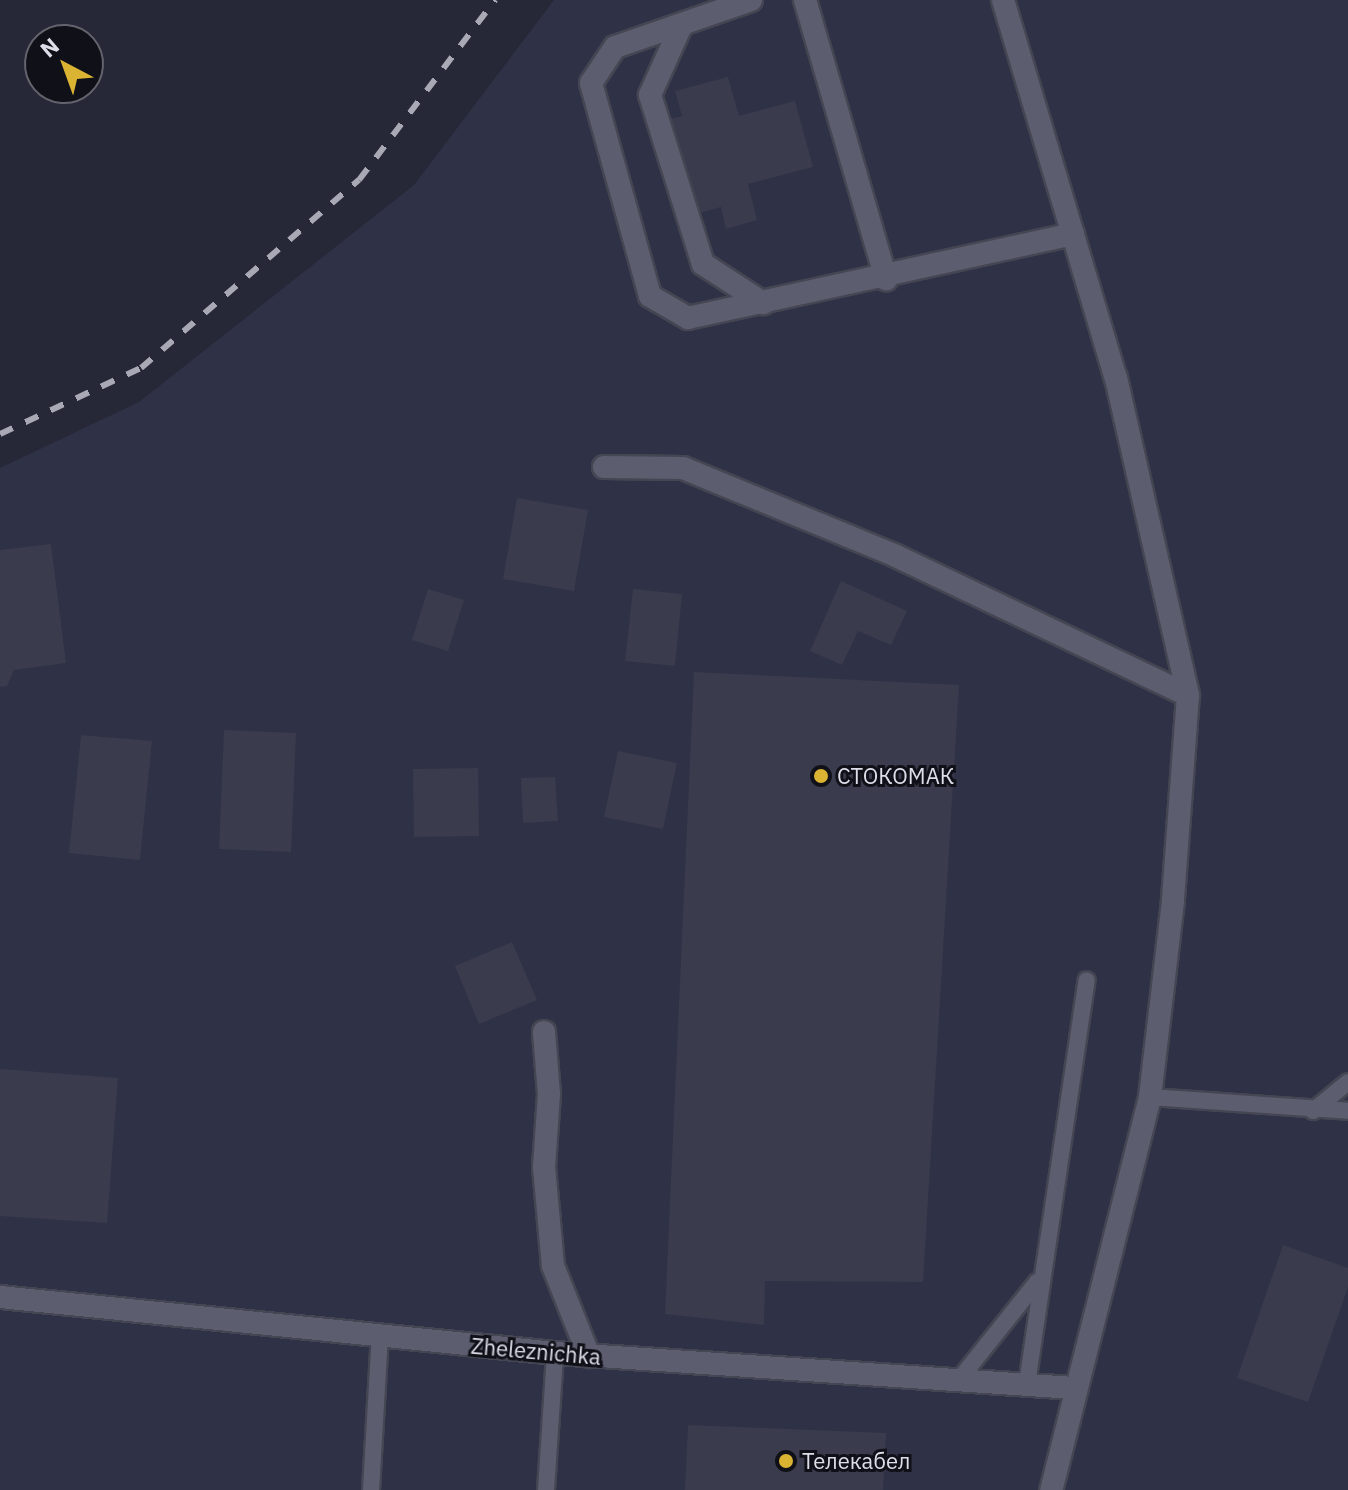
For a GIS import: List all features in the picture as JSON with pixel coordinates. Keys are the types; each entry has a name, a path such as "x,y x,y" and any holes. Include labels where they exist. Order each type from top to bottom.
{"street":[{"path":"751,0 615,47 591,83 650,296 688,318 886,279 1073,234"},
{"path":"805,0 886,279"},
{"path":"1003,0 1116,378 1188,695 1173,901 1150,1097 1074,1388 1051,1490"},
{"path":"682,24 650,95 703,264 763,303"},
{"path":"604,467 683,468 896,556 1188,695"},
{"path":"544,1032 549,1094 544,1167 553,1266 589,1356"},
{"name":"Zheleznichka","path":"0,1297 589,1356 1074,1388"}],"lane":[{"path":"1027,1384 1038,1281 1087,980"},
{"path":"1313,1111 1348,1082"},
{"path":"1150,1097 1313,1111 1348,1111"},
{"path":"958,1381 1038,1281"},
{"path":"371,1490 380,1336"},
{"path":"546,1490 555,1353"}],"shaded area":[{"path":"554,0 1348,0 1348,1490 0,1490 0,468 139,402 414,185"}],"building":[{"path":"728,77 739,116 795,101 813,167 748,184 757,220 726,229 721,207 692,215 666,120 682,116 675,91"},
{"path":"517,498 588,510 574,591 503,579"},
{"path":"51,544 66,663 14,670 7,686 0,687 0,550"},
{"path":"841,581 907,611 891,645 858,631 842,665 810,651"},
{"path":"428,589 464,600 448,651 412,640"},
{"path":"633,589 682,594 675,666 625,661"},
{"path":"694,672 959,685 923,1282 765,1281 764,1325 665,1314"},
{"path":"224,730 296,733 291,852 219,849"},
{"path":"81,735 152,741 140,860 69,853"},
{"path":"618,751 677,763 663,829 604,817"},
{"path":"478,768 479,836 414,837 413,769"},
{"path":"555,777 558,821 523,823 521,778"},
{"path":"512,942 537,1000 479,1024 455,966"},
{"path":"0,1069 118,1078 107,1223 0,1216"},
{"path":"1283,1245 1348,1268 1348,1287 1308,1402 1237,1378"},
{"name":"Телекабел","path":"688,1425 886,1433 883,1490 685,1490"}],"railway":[{"path":"0,434 141,368 359,180 495,0"}],"place":[{"name":"СТОКОМАК","path":"821,776"},
{"name":"Телекабел","path":"786,1461"}]}
